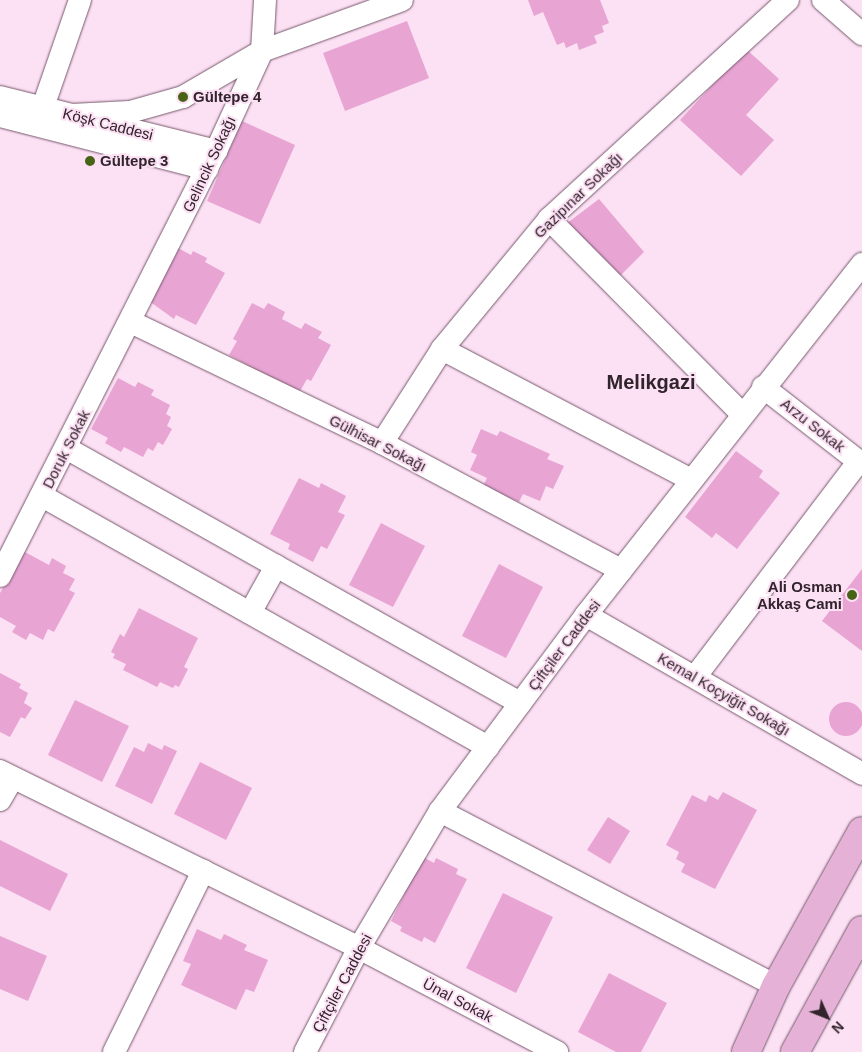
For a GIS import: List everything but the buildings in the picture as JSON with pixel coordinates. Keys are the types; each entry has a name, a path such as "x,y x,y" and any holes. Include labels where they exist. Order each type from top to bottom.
{"main road":[{"path":"746,1052 776,986 862,830"},
{"path":"795,1052 862,930"}],"street":[{"path":"43,107 80,0"},
{"name":"Gelincik Sokağı","path":"131,322 212,160 262,51 265,0"},
{"path":"72,115 130,112 167,103 206,86 262,51 402,0"},
{"name":"Gazipınar Sokağı","path":"382,444 442,349 549,219 788,0"},
{"path":"823,0 862,34"},
{"name":"Köşk Caddesi","path":"0,97 72,115 212,160"},
{"name":"Köşk Caddesi","path":"0,116 212,160"},
{"path":"549,219 742,414"},
{"name":"Çiftçiler Caddesi","path":"305,1052 359,948 440,811 586,615 763,386 862,264"},
{"name":"Gülhisar Sokağı","path":"131,322 382,444 621,570"},
{"name":"Doruk Sokak","path":"0,576 131,322"},
{"path":"442,349 691,480"},
{"name":"Arzu Sokak","path":"763,386 860,462"},
{"path":"66,448 520,703"},
{"path":"695,678 860,462"},
{"path":"42,496 488,747"},
{"path":"250,613 276,566"},
{"name":"Kemal Koçyiğit Sokağı","path":"586,615 862,774"},
{"path":"0,800 6,775"},
{"name":"Ünal Sokak","path":"6,775 359,948 557,1052"},
{"path":"440,811 776,986"},
{"path":"114,1052 203,871"}],"place":[{"name":"Gültepe 4","path":"183,97"},
{"name":"Gültepe 3","path":"90,161"},
{"name":"Ali Osman Akkaş Cami","path":"852,595"}],"district":[{"name":"Melikgazi","path":"651,382"}]}
